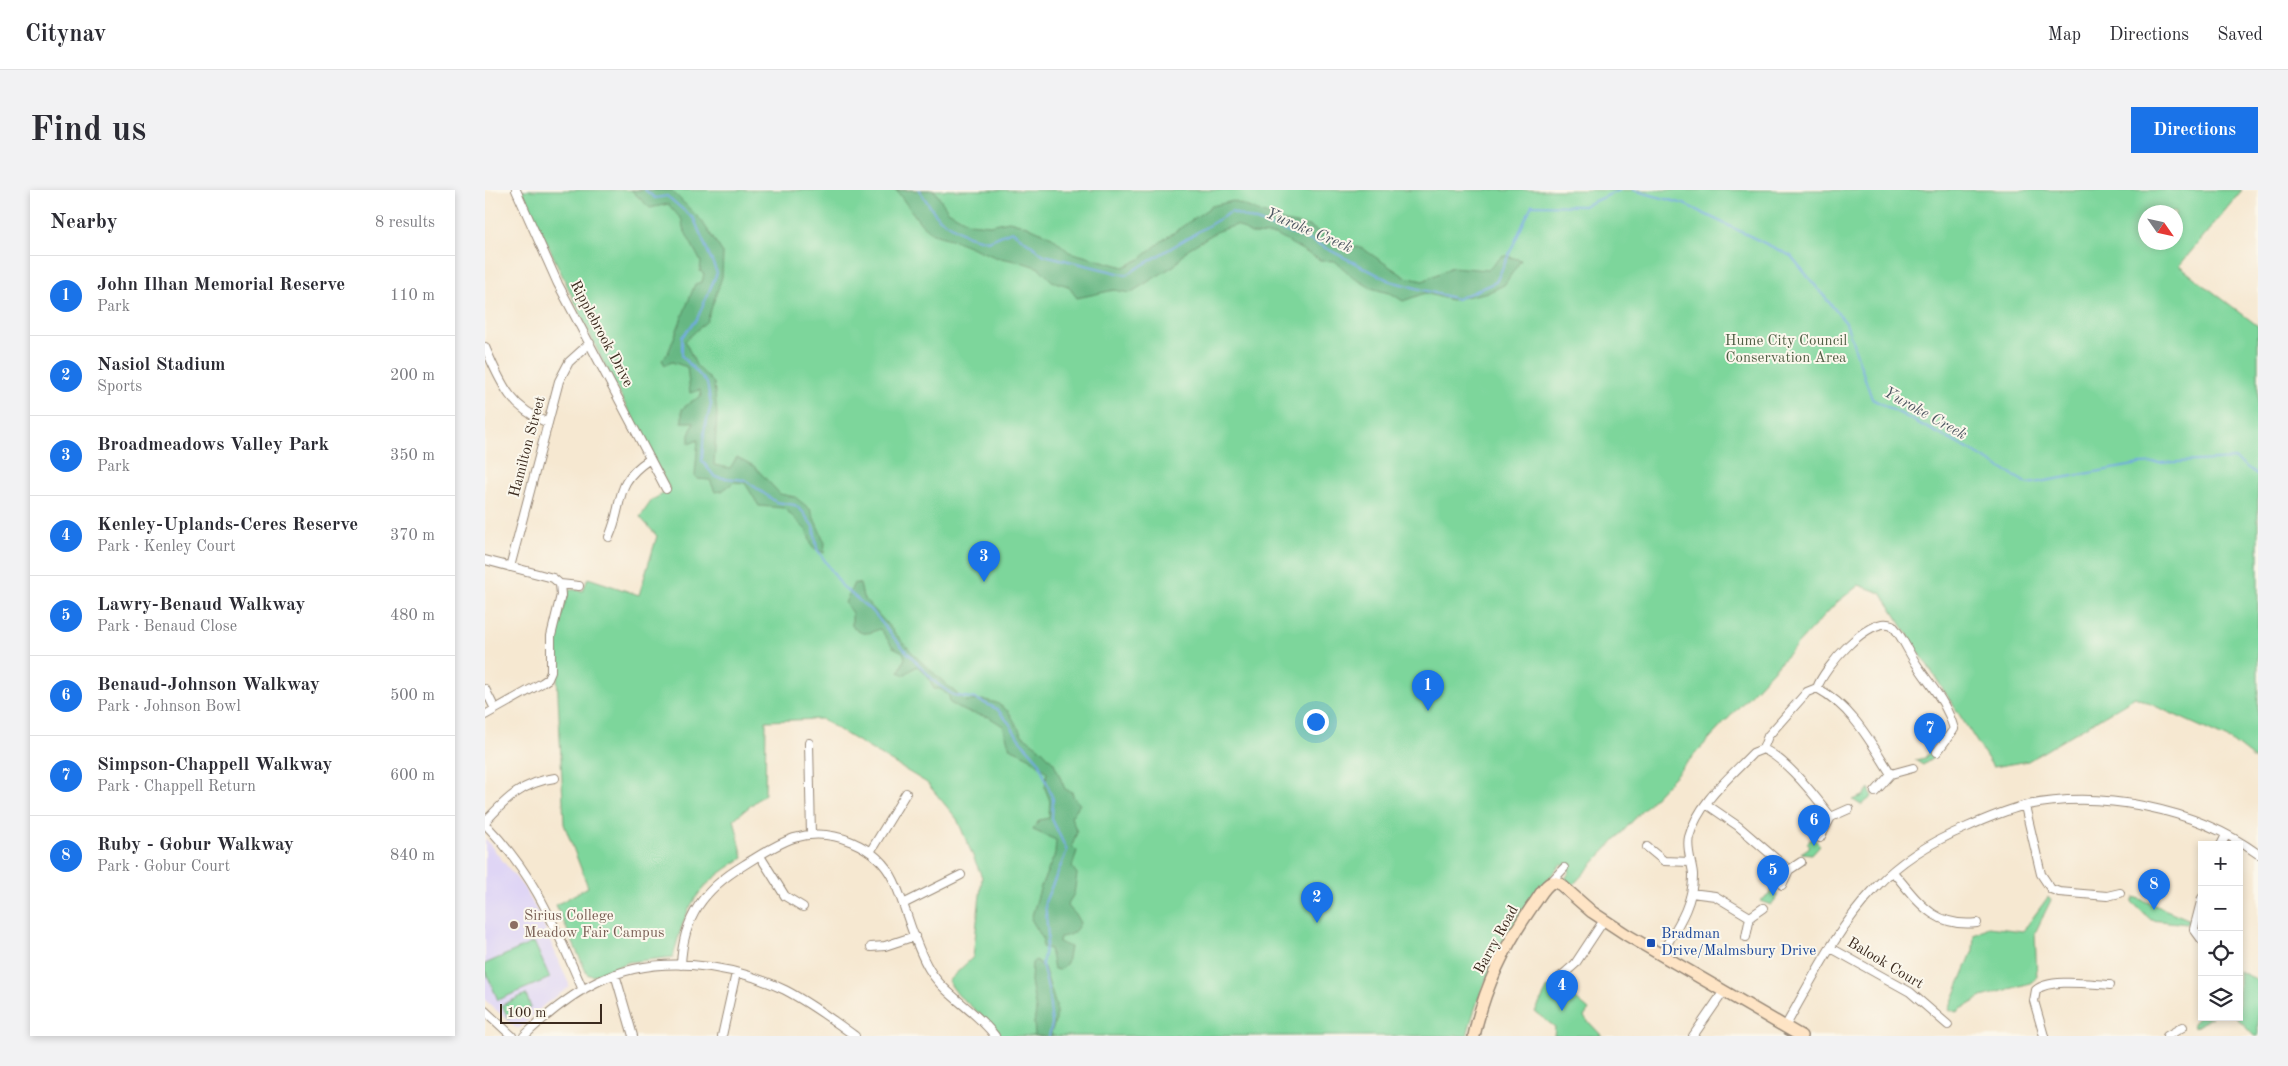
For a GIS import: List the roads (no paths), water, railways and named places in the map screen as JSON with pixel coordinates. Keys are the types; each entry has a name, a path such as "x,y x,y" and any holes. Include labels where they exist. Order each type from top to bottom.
{"street":[{"name":"Ripplebrook Drive","path":"516,190 558,284 666,489"},
{"name":"Hamilton Street","path":"510,567 563,372 576,354 590,343"},
{"path":"485,347 509,395 529,414 549,423"},
{"path":"609,537 626,480 635,469 650,459"},
{"path":"485,560 553,578 561,584 579,586"},
{"path":"485,715 542,683 549,677 551,672 551,636 561,595 561,584"},
{"path":"1661,954 1683,918 1691,893 1693,874 1690,862 1689,836 1706,804 1753,753 1763,749 1768,736 1807,692 1817,688 1821,676 1857,638 1880,624 1889,623 1895,627 1918,667 1941,697 1957,729 1937,752"},
{"path":"1817,688 1839,702 1850,714 1891,774"},
{"path":"485,689 495,709"},
{"path":"809,743 811,836"},
{"path":"1763,749 1779,761 1811,791 1831,817"},
{"path":"1875,792 1891,774 1913,768"},
{"path":"555,778 539,780 516,791 485,823 509,850 534,885 583,990"},
{"path":"870,852 906,793"},
{"path":"1785,1026 1831,948 1855,912 1876,887 1904,862 1944,837 2002,812 2025,806 2084,801 2118,802 2163,809 2226,834 2258,854"},
{"path":"1706,804 1737,826 1789,870"},
{"path":"2025,806 2041,874 2051,888 2059,892 2107,896 2120,893"},
{"path":"1821,838 1831,817 1849,809"},
{"path":"2223,841 2226,834"},
{"path":"681,965 687,927 700,902 723,879 786,841 811,836 840,838 870,852 893,878 928,967 940,984 995,1036"},
{"path":"1646,847 1664,861 1690,862"},
{"path":"760,856 785,896 803,907"},
{"path":"1782,885 1789,870 1801,862"},
{"name":"Barry Road","path":"1474,1036 1484,997 1501,958 1524,919 1551,882 1564,868"},
{"path":"1893,872 1926,909 1940,918 1959,925 1977,923"},
{"path":"903,904 961,875"},
{"path":"1551,882 1560,884 1604,920 1801,1036"},
{"path":"1691,893 1715,896 1750,917"},
{"path":"1745,936 1750,917 1763,908"},
{"path":"2198,914 2194,929 2198,934"},
{"path":"1558,979 1575,964 1604,920"},
{"path":"871,947 885,946 915,936"},
{"name":"Balook Court","path":"1831,948 1910,992 1948,1025"},
{"path":"524,1036 550,1012 583,990 615,974 645,967 681,965 736,973 785,990 810,1004 855,1036"},
{"path":"721,1036 736,973"},
{"path":"615,974 633,1036"},
{"path":"2044,1036 2034,1001 2035,990 2041,986 2052,984 2110,985"},
{"path":"1693,1036 1724,991"},
{"path":"485,1011 512,1036"},
{"path":"2167,1036 2183,1027"}],"waterway":[{"path":"645,190 655,198 667,196 694,219 717,273 697,319 682,337 682,356 707,383 711,405 704,431 702,461 715,477 745,480 776,502 795,505 803,512 814,528 817,549 842,586 874,613 893,637 936,683 953,695 976,699 997,709 1019,739 1038,760 1053,799 1052,819 1067,851 1045,902 1048,936 1042,964 1048,989 1052,1024 1049,1036"},
{"name":"Yuroke Creek","path":"919,190 938,218 968,236 988,241 1012,231 1044,255 1126,275 1231,212 1312,241 1390,281 1457,299 1496,282 1532,205 1583,206 1620,190"},
{"name":"Yuroke Creek","path":"1633,190 1684,204 1791,256 1846,323 1872,399 1968,449 2028,484 2140,464 2235,459 2258,475"}],"place":[{"name":"Broadmeadows Valley Park","path":"984,582"},
{"name":"John Ilhan Memorial Reserve","path":"1428,711"},
{"name":"Simpson-Chappell Walkway","path":"1930,754"},
{"name":"Benaud-Johnson Walkway","path":"1814,846"},
{"name":"Lawry-Benaud Walkway","path":"1773,896"},
{"name":"Ruby - Gobur Walkway","path":"2154,910"},
{"name":"Nasiol Stadium","path":"1317,923"},
{"name":"Sirius College Meadow Fair Campus","path":"514,925"},
{"name":"Bradman Drive/Malmsbury Drive","path":"1651,943"},
{"name":"Kenley-Uplands-Ceres Reserve","path":"1562,1011"}],"park label":[{"name":"Hume City Council Conservation Area","path":"1786,350"}]}
